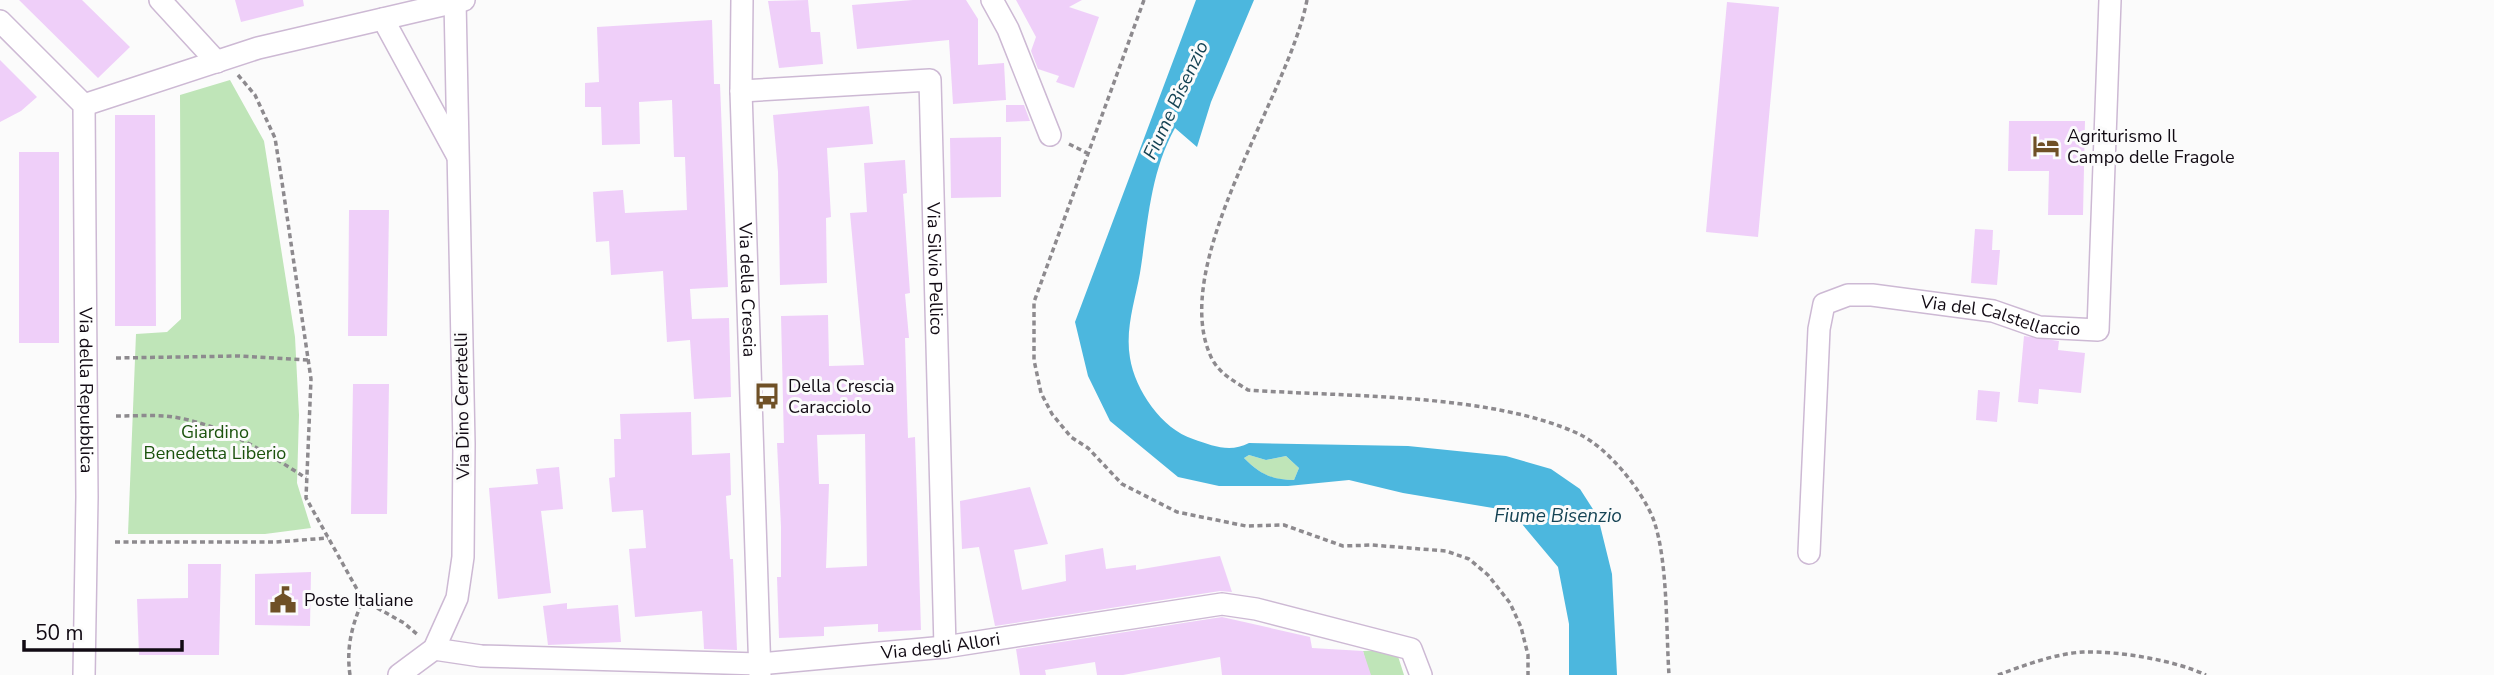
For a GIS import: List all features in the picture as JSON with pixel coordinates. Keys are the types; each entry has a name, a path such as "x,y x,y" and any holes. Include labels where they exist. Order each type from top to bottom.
{"street":[{"path":"160,0 225,67"},
{"path":"0,21 84,105 225,67 258,48 382,9 458,0"},
{"name":"Via Dino Cerretelli","path":"434,649 457,598 463,557 458,0"},
{"name":"Via della Crescia","path":"742,0 741,91 760,670"},
{"path":"992,0 1009,29 1050,135"},
{"name":"Via del Calstellaccio","path":"1809,553 1819,329 1824,304 1847,295 1872,295 1993,311 2039,327 2098,330 2110,0"},
{"name":"Via Dino Cerretelli","path":"382,9 458,158"},
{"name":"Via Silvio Pellico","path":"741,91 930,80 946,647"},
{"name":"Via della Repubblica","path":"84,105 84,675"},
{"name":"Via degli Allori","path":"434,649 494,657 760,670 946,647 1222,604 1256,609 1411,649 1422,675"},
{"path":"399,675 434,649"}],"path":[{"path":"1144,0 1034,302 1034,360 1041,393 1052,414 1071,437 1088,448 1122,484 1177,512 1245,526 1284,525 1343,546 1372,545 1446,551 1469,558 1488,575 1510,603 1526,646 1528,675"},
{"path":"1307,0 1303,18 1275,92 1210,246 1201,307 1204,337 1213,360 1224,375 1248,390 1466,404 1548,422 1581,435 1611,456 1654,521 1661,559 1670,675"},
{"path":"225,67 255,95 275,138 311,379 306,498 363,600 404,623 434,649"},
{"path":"117,358 238,356 309,360"},
{"path":"116,416 167,416 200,423 255,447 306,478"},
{"path":"115,542 328,538"},
{"path":"350,675 347,656 353,623 363,600"},
{"path":"1998,675 2034,662 2083,652 2175,662 2206,675"}],"green space":[{"name":"Giardino Benedetta Liberio","path":"230,80 264,141 295,337 299,415 297,483 311,528 265,534 128,534 136,334 167,332 181,319 180,95"},
{"path":"1249,455 1266,460 1286,456 1299,468 1294,480 1279,479 1255,468 1244,458"},
{"path":"1396,650 1404,675 1369,675 1363,651"}],"water":[{"name":"Fiume Bisenzio","path":"1196,0 1254,0 1211,102 1197,147 1175,128 1155,180 1129,336 1133,370 1144,395 1171,427 1200,442 1221,447 1235,448 1249,443 1408,446 1506,456 1551,469 1580,489 1598,517 1612,574 1617,675 1569,675 1569,624 1558,567 1511,511 1403,493 1349,480 1288,486 1219,486 1178,477 1110,421 1088,376 1075,322","holes":["1249,455 1266,460 1286,456 1299,468 1294,480 1267,475 1244,458"]}],"building":[{"path":"19,0 82,0 130,47 98,78"},
{"path":"235,0 303,0 304,6 241,22"},
{"path":"808,0 811,32 820,32 823,64 779,68 768,1"},
{"path":"913,0 966,0 978,19 978,65 1004,63 1006,100 953,104 949,40 857,49 852,5"},
{"path":"1016,0 1082,0 1069,7 1099,17 1074,88 1056,82 1059,76 1038,69 1031,51 1036,37"},
{"path":"1727,2 1779,7 1758,237 1706,232"},
{"path":"712,20 714,84 720,84 728,287 690,289 692,319 729,318 731,397 694,399 690,340 667,342 663,271 611,275 609,241 596,242 593,192 623,190 625,213 687,210 685,157 674,157 672,100 639,102 640,144 602,145 601,107 585,107 585,83 599,82 597,27"},
{"path":"0,60 37,97 21,111 0,122"},
{"path":"1006,105 1024,105 1030,121 1006,122"},
{"path":"869,106 873,144 827,148 831,217 826,218 827,283 780,285 778,172 773,115"},
{"path":"115,115 155,115 156,326 115,326"},
{"name":"Agriturismo Il Campo delle Fragole","path":"2009,121 2085,121 2083,215 2048,215 2049,171 2008,171"},
{"path":"1001,137 1001,197 951,198 950,138"},
{"path":"19,152 59,152 59,343 19,343"},
{"path":"905,160 907,193 903,194 910,293 905,294 909,338 905,338 908,438 915,437 921,630 878,632 878,624 824,627 824,636 779,638 777,577 781,577 781,527 777,443 784,443 781,316 828,315 829,366 864,365 850,213 867,212 864,163","holes":["865,434 867,566 826,568 829,484 819,484 817,435"]},
{"path":"349,210 389,210 387,336 348,336"},
{"path":"1975,229 1993,230 1992,250 2000,250 1997,285 1971,283"},
{"path":"2024,336 2059,341 2058,350 2085,353 2081,393 2039,389 2038,404 2018,402"},
{"path":"353,384 389,384 387,514 351,514"},
{"path":"1978,390 2000,392 1997,422 1976,420"},
{"path":"691,412 692,455 730,453 731,495 726,496 730,559 733,559 737,650 704,649 702,611 635,617 629,549 646,548 643,510 612,512 609,478 615,477 614,439 621,439 620,414"},
{"path":"559,467 563,509 541,511 551,593 498,599 489,488 538,484 536,469"},
{"path":"1030,487 1048,544 1014,550 1022,590 1066,581 1065,555 1103,548 1106,569 1136,565 1136,570 1220,556 1232,592 1220,591 995,626 979,547 962,549 960,501"},
{"path":"188,564 221,564 219,655 139,655 137,599 188,598"},
{"name":"Poste Italiane","path":"311,572 310,626 255,625 255,574"},
{"path":"567,603 567,609 618,605 621,642 548,645 543,606"},
{"path":"1222,617 1310,637 1312,648 1363,651 1371,675 1222,675 1220,657 1123,675 1097,675 1095,662 1045,670 1046,675 1020,675 1016,649"}],"place":[{"name":"Agriturismo Il Campo delle Fragole","path":"2046,146"},
{"name":"Della Crescia Caracciolo","path":"767,396"},
{"name":"Poste Italiane","path":"283,600"}]}
